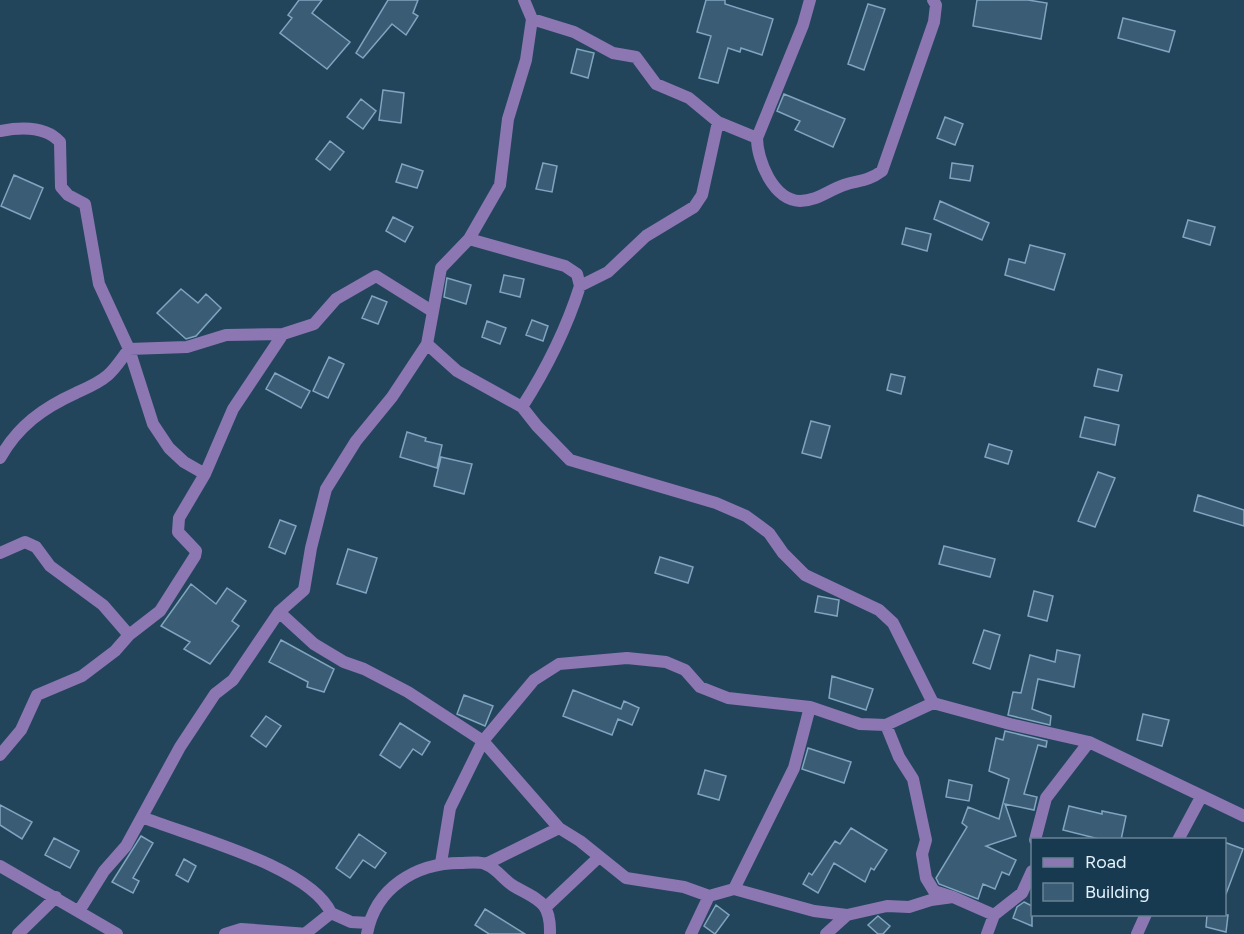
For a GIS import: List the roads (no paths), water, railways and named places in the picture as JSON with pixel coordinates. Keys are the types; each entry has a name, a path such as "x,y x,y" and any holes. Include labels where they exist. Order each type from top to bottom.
{"street":[{"path":"79,911 105,871 126,846 180,747 215,694 232,680 279,612 304,590 326,489 356,441 392,397 427,344 441,268 469,238 500,185 507,119 526,60 532,19 524,0"},
{"path":"810,0 803,25 757,138 757,151 776,189 794,200 823,196 843,185 860,184 882,171 892,149 934,22 936,5 933,0"},
{"path":"532,19 574,32 613,53 636,57 656,84 688,98 718,122 757,138"},
{"path":"580,285 608,272 646,237 694,207 702,195 718,122"},
{"path":"0,131 18,128 38,129 48,132 60,142 61,187 68,195 85,204 99,284 129,349 143,402 153,424 169,448 184,462 206,474"},
{"path":"469,238 565,266 577,273 580,285 571,315 549,365 522,407"},
{"path":"0,458 9,442 25,423 51,405 97,383 108,375 129,349 187,347 226,335 283,334 314,324 336,299 376,276 432,311"},
{"path":"0,755 21,730 37,695 82,676 160,611 193,561 196,551 181,538 178,525 206,474 233,409 283,334"},
{"path":"427,344 457,371 522,407 570,460 716,503 746,516 769,533 783,553 805,575 879,610 893,623 933,703"},
{"path":"0,553 26,542 36,547 50,566 103,605 129,635"},
{"path":"279,612 314,644 344,662 364,669 408,692 483,741 559,828 626,878 684,887 709,896 734,889 814,911 847,915 887,906 909,907 930,900 953,897"},
{"path":"441,863 450,808 483,741 534,680 559,664 594,659 666,662 685,670 700,687 728,698 810,707 860,724 886,725 933,703 1089,742 1244,816"},
{"path":"734,889 794,768 810,707"},
{"path":"886,725 899,757 913,779 926,840 922,854 926,878 934,891 994,915"},
{"path":"1036,838 1046,798 1089,742"},
{"path":"1179,838 1201,797"},
{"path":"142,816 175,830 214,841 307,884 321,896 331,913 368,928 387,890 407,875 441,863 486,864 559,828"},
{"path":"546,907 599,857"},
{"path":"486,864 509,883 533,894 546,907 551,916 550,934"},
{"path":"0,866 117,934"},
{"path":"987,934 994,915 1022,893 1031,874"},
{"path":"691,934 709,896"},
{"path":"18,934 56,897"},
{"path":"225,934 241,929 307,934 331,913"},
{"path":"825,934 847,915"},
{"path":"1137,934 1146,916"}]}
